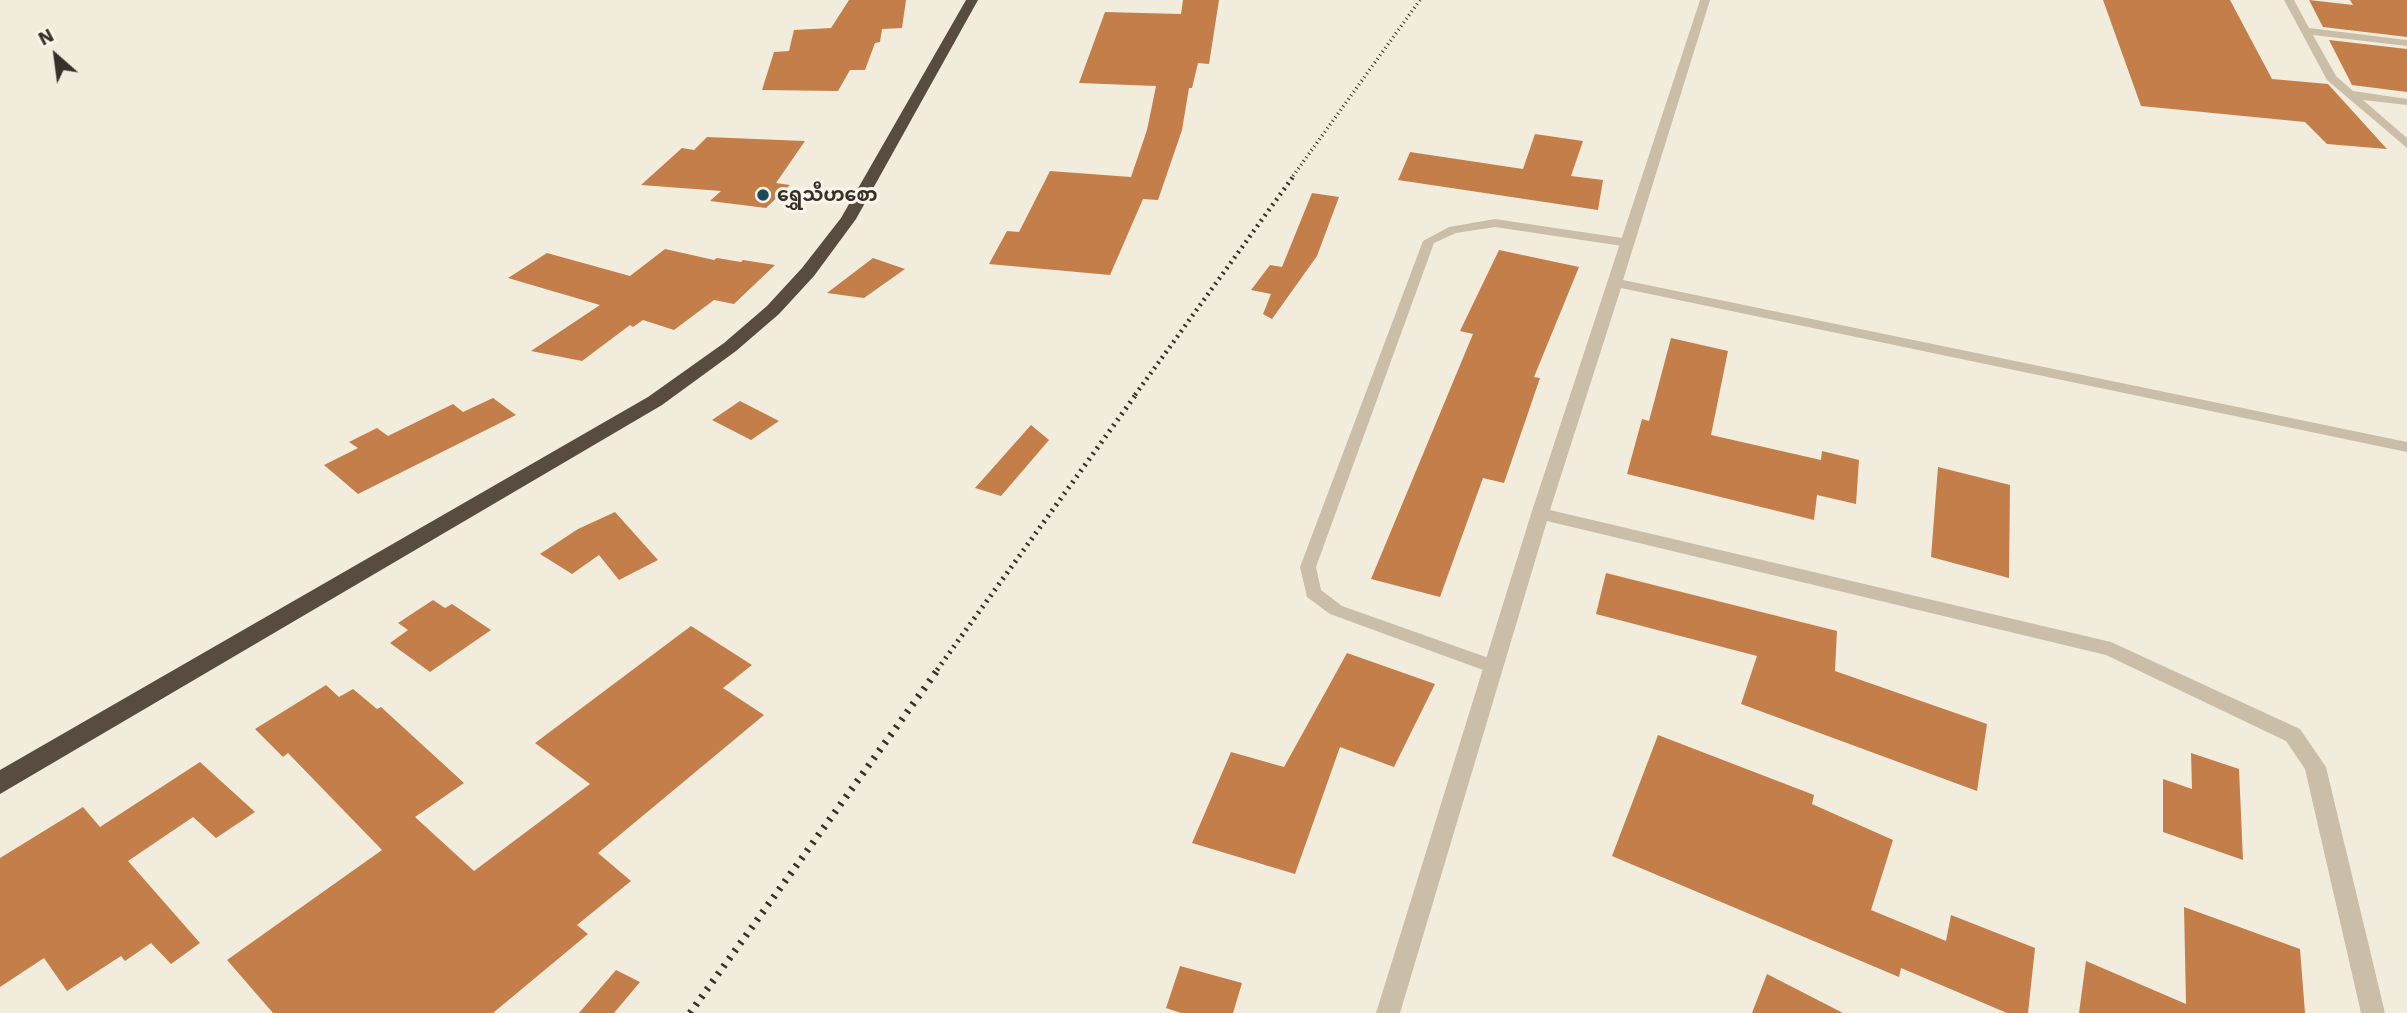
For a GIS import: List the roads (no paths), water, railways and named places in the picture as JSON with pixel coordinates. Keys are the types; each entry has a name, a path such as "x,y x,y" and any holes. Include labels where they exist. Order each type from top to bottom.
{"highway":[{"path":"0,783 656,401 730,347 773,310 808,272 848,219 972,0"}],"street":[{"path":"1388,1013 1540,514 1705,0"},
{"path":"2289,0 2331,78 2407,144"},
{"path":"2306,31 2407,43"},
{"path":"2347,94 2407,102"},
{"path":"1616,283 2407,447"},
{"path":"1540,514 2111,649 2293,735 2315,767 2372,1013"}],"lane":[{"path":"1494,667 1336,610 1313,593 1308,567 1430,242 1453,230 1495,223 1629,243"}],"railway":[{"path":"1293,176 1420,0"},
{"path":"1135,395 1295,174"},
{"path":"937,670 1137,393"},
{"path":"690,1013 939,668"}],"place":[{"name":"ရွှေသီဟစော","path":"763,195"}]}
